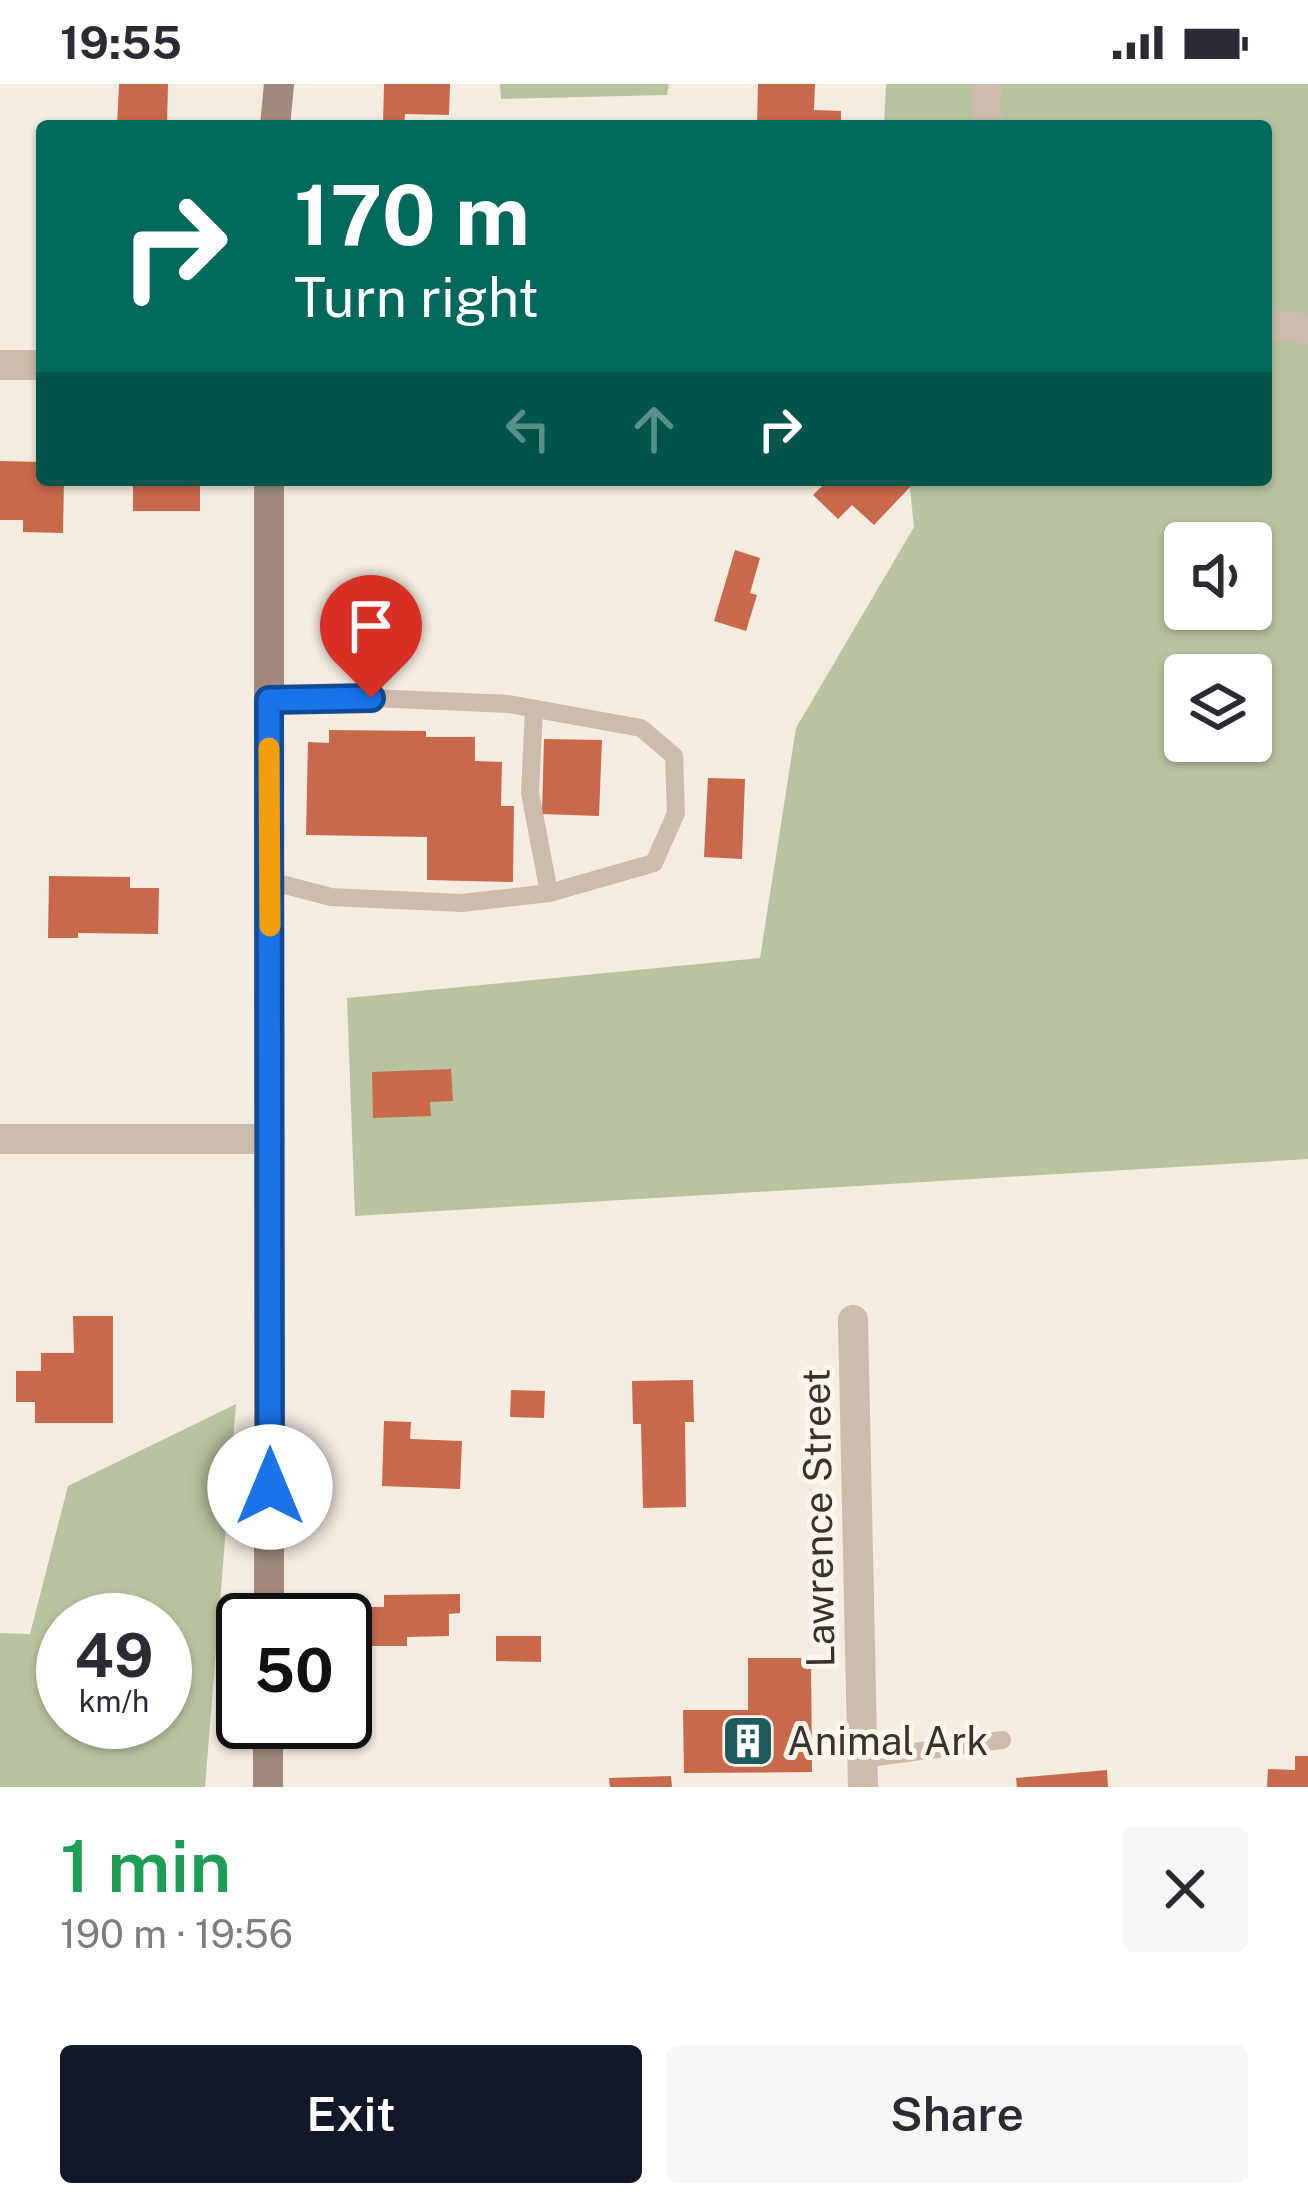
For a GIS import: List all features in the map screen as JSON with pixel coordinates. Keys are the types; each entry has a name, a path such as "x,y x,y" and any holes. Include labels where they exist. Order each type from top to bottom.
{"main road":[{"path":"276,120 279,84"},
{"path":"269,486 269,1593"},
{"path":"268,1749 268,1787"}],"street":[{"path":"987,120 988,84"},
{"path":"1272,325 1308,328"},
{"path":"0,365 36,365"},
{"path":"0,1139 270,1139"},
{"name":"Lawrence Street","path":"853,1320 862,1773"}],"lane":[{"path":"269,700 371,698 509,704 640,728 674,756 676,813 654,863 549,893 462,903 332,897 270,881"},
{"path":"534,709 530,793 549,893"},
{"path":"862,1773 1002,1740"}],"green space":[{"path":"500,84 669,84 667,95 501,99"},
{"path":"886,84 1308,84 1308,1159 355,1216 347,998 760,958 796,728 914,527 910,486 1272,486 1272,120 884,120"},
{"path":"236,1404 221,1593 216,1593 205,1787 0,1787 0,1633 30,1634 36,1611 36,1749 192,1749 192,1593 41,1593 68,1486"}],"building":[{"path":"119,84 168,84 167,120 117,120"},
{"path":"384,84 450,84 449,115 405,114 404,120 383,120"},
{"path":"758,84 815,84 814,110 841,111 841,120 757,120"},
{"path":"0,461 36,462 36,486 64,486 63,533 23,532 23,520 0,520"},
{"path":"133,486 200,486 200,511 133,511"},
{"path":"822,486 911,486 874,525 852,505 838,519 813,495"},
{"path":"735,550 760,558 750,593 757,595 746,631 714,621"},
{"path":"329,730 426,731 426,737 475,737 475,761 502,762 501,806 514,806 513,882 427,880 427,837 306,835 308,742 329,743"},
{"path":"544,739 602,740 599,816 542,814"},
{"path":"708,778 745,779 742,859 704,857"},
{"path":"49,876 130,877 130,888 159,888 158,934 78,933 78,938 48,938"},
{"path":"451,1069 453,1101 430,1102 431,1116 373,1118 372,1072"},
{"path":"73,1316 113,1316 113,1423 35,1423 35,1402 16,1402 16,1371 41,1371 41,1353 74,1353"},
{"path":"693,1380 694,1422 685,1422 686,1507 643,1508 641,1424 633,1424 632,1381"},
{"path":"511,1390 545,1391 544,1418 510,1417"},
{"path":"384,1421 411,1422 410,1439 462,1441 460,1489 382,1486"},
{"path":"460,1594 460,1613 449,1614 449,1636 407,1637 407,1646 372,1646 372,1607 384,1607 384,1595"},
{"path":"496,1636 541,1636 541,1662 496,1661"},
{"name":"Animal Ark","path":"748,1658 811,1658 812,1772 684,1773 683,1710 748,1710"},
{"path":"1295,1756 1308,1756 1308,1787 1267,1787 1268,1769 1295,1770"},
{"path":"1107,1770 1108,1787 1017,1787 1016,1778"},
{"path":"671,1776 672,1787 610,1787 609,1778"}],"slow traffic":[{"path":"269,748 270,926"}],"place":[{"name":"Animal Ark","path":"748,1741"}],"route":[{"path":"270,1487 269,700 371,698"}]}
